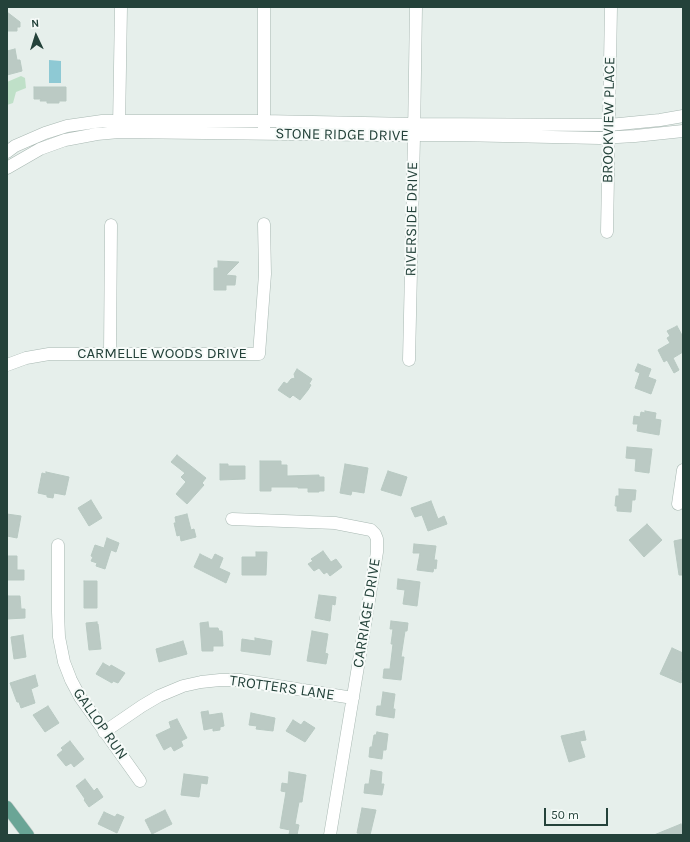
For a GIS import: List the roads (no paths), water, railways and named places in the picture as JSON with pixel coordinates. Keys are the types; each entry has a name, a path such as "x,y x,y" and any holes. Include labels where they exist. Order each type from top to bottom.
{"main road":[{"path":"7,807 28,835"}],"street":[{"path":"119,126 122,7"},
{"path":"264,7 264,134"},
{"name":"RIVERSIDE DRIVE","path":"409,360 416,7"},
{"name":"BROOKVIEW PLACE","path":"607,232 611,7"},
{"name":"STONE RIDGE DRIVE","path":"7,152 31,139 67,126 102,121 119,126 264,134 609,125 683,116"},
{"name":"STONE RIDGE DRIVE","path":"9,163 65,140 97,134 119,126 263,121 414,130 456,135 608,138 683,131"},
{"name":"CARMELLE WOODS DRIVE","path":"7,365 26,358 49,354 259,354 265,274 264,224"},
{"path":"110,354 112,225"},
{"path":"678,504 683,470"},
{"name":"CARRIAGE DRIVE","path":"232,519 335,523 371,530 377,539 377,552 330,835"},
{"name":"GALLOP RUN","path":"58,545 58,612 61,650 71,680 80,698 140,781"},
{"name":"TROTTERS LANE","path":"104,732 159,696 183,686 201,682 240,680 353,698"}],"water":[{"path":"49,60 61,61 61,83 49,83"}]}
